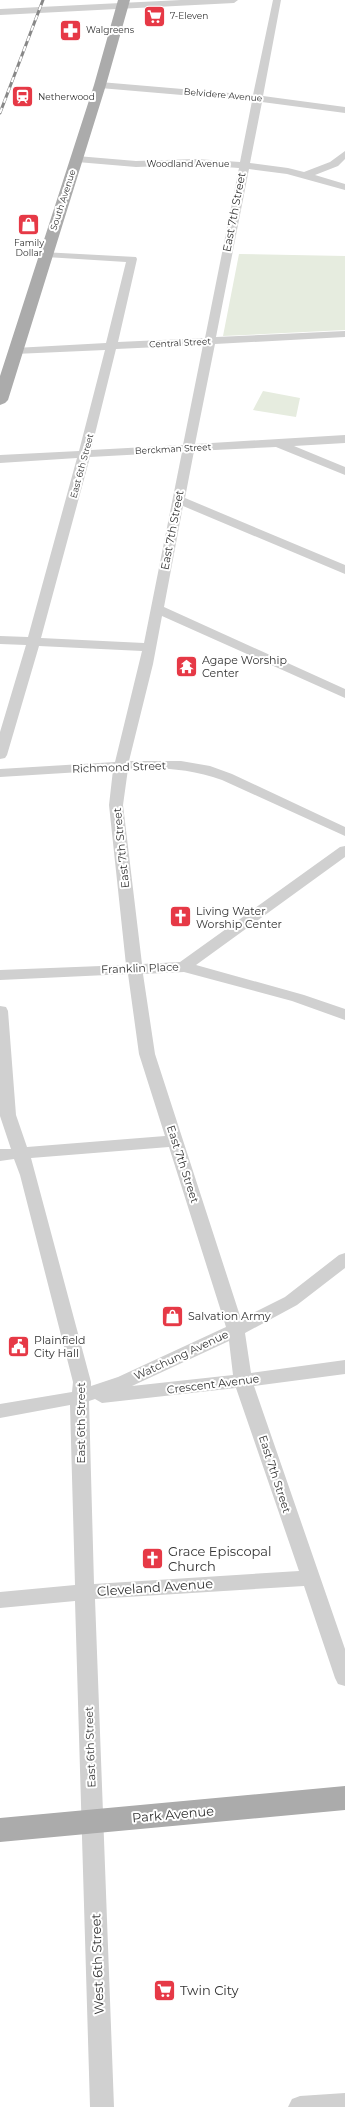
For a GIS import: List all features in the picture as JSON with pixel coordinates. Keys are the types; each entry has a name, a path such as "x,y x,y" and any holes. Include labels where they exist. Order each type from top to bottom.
{"main road":[{"name":"South Avenue","path":"0,400 100,85 123,2"},
{"name":"Park Avenue","path":"0,1830 345,1798"}],"street":[{"path":"0,12 123,2 234,0"},
{"name":"East 7th Street","path":"277,0 259,99 244,165 157,609 121,766 116,805 134,968 147,1054 236,1330 243,1381 345,1678"},
{"name":"Belvidere Avenue","path":"100,85 259,99 345,110"},
{"path":"307,176 334,164 345,154"},
{"name":"Woodland Avenue","path":"77,159 136,164 196,162 244,165 307,176 345,187"},
{"name":"East 6th Street","path":"0,755 35,642 85,454 132,259 46,254"},
{"name":"Central Street","path":"16,351 345,334"},
{"name":"Berckman Street","path":"0,459 345,439"},
{"path":"276,443 345,471"},
{"path":"178,499 345,570"},
{"path":"157,609 345,694"},
{"path":"0,640 149,647"},
{"name":"Richmond Street","path":"0,774 144,764 181,765 205,769 227,777 345,832"},
{"path":"184,967 345,850"},
{"name":"Franklin Place","path":"0,975 184,967 291,996 345,1015"},
{"name":"East 6th Street","path":"0,1011 8,1115 22,1153 82,1382 79,1412 86,1592 92,1822"},
{"path":"0,1155 176,1141"},
{"name":"Watchung Avenue","path":"0,1412 80,1398 124,1382 236,1330 291,1301 345,1259"},
{"name":"Crescent Avenue","path":"80,1398 243,1381 345,1367"},
{"name":"Cleveland Avenue","path":"0,1600 86,1592 310,1578"},
{"name":"West 6th Street","path":"92,1822 102,2107"},
{"path":"300,2107 345,2104"}],"shaded area":[{"path":"239,254 345,256 345,330 223,336"},
{"path":"263,391 300,398 296,417 253,410"}],"railway":[{"path":"0,113 43,0"}],"place":[{"name":"7-Eleven","path":"154,16"},
{"name":"Walgreens","path":"70,30"},
{"name":"Netherwood","path":"22,97"},
{"name":"Family Dollar","path":"29,224"},
{"name":"Agape Worship Center","path":"187,666"},
{"name":"Living Water Worship Center","path":"180,917"},
{"name":"Salvation Army","path":"173,1316"},
{"name":"Plainfield City Hall","path":"19,1346"},
{"name":"Grace Episcopal Church","path":"152,1558"},
{"name":"Twin City","path":"165,1990"}]}
